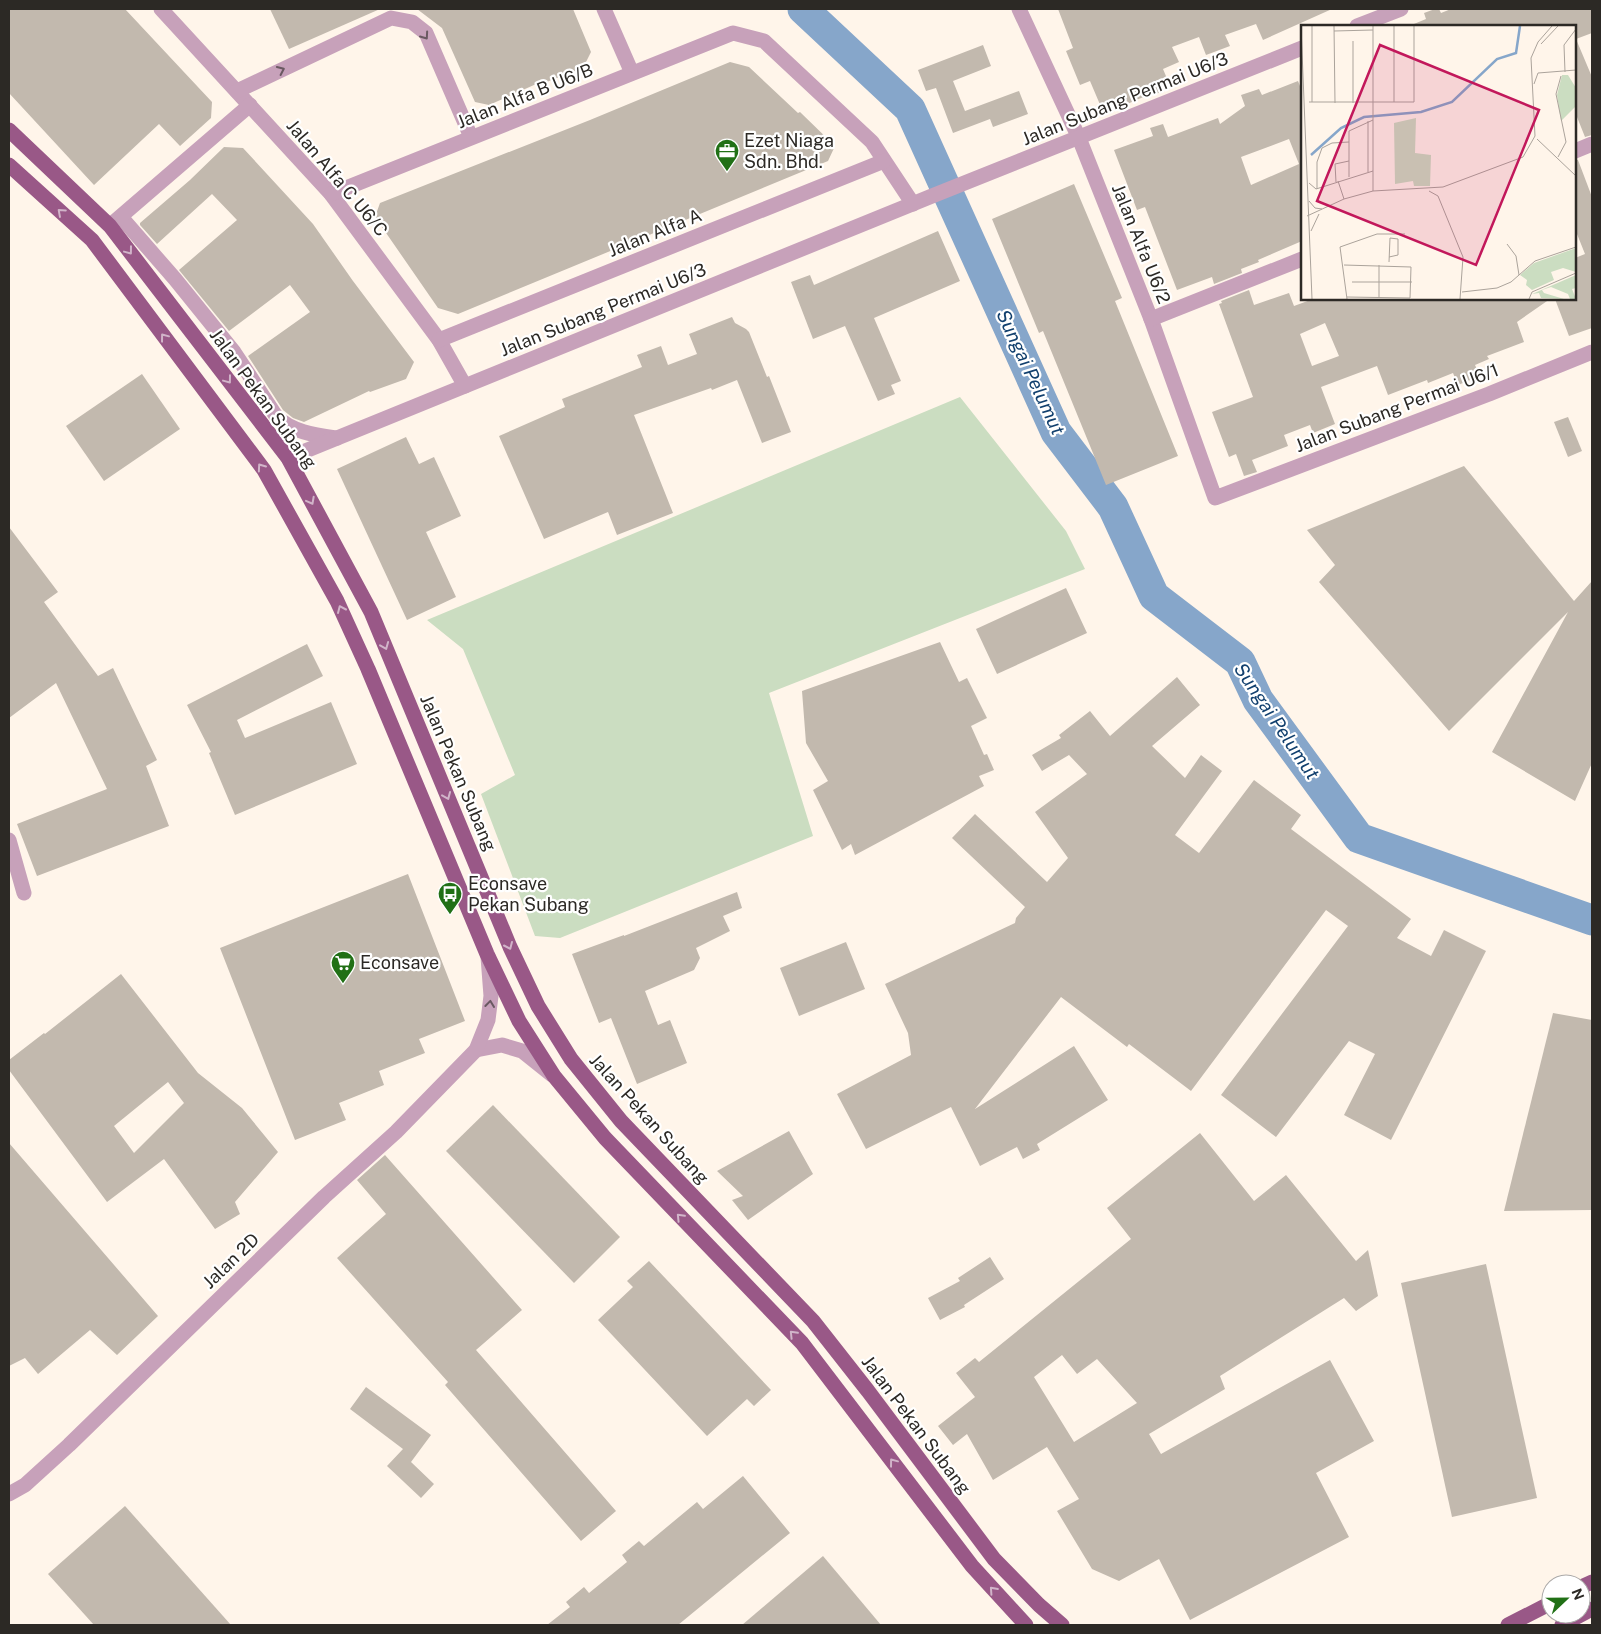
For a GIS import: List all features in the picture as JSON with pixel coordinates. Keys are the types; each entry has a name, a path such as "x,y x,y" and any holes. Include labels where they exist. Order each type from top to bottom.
{"main road":[{"name":"Jalan Pekan Subang","path":"9,130 116,221 288,458 371,612 510,947 538,1006 571,1059 621,1122 813,1321 994,1558 1062,1625"},
{"path":"9,164 92,240 264,470 337,601 519,1022 554,1076 605,1138 802,1343 972,1566 1026,1625"},
{"path":"1508,1625 1541,1608"},
{"path":"1562,1625 1592,1609"}],"street":[{"name":"Jalan Alfa C U6/C","path":"161,9 331,194 439,340 465,386"},
{"path":"604,9 632,72"},
{"name":"Jalan Alfa U6/2","path":"1019,9 1079,138 1150,319 1215,498"},
{"path":"1360,25 1401,9"},
{"path":"237,91 391,18 412,22 426,34 471,137"},
{"name":"Jalan Alfa B U6/B","path":"331,194 733,33 764,41 872,142 884,161"},
{"name":"Jalan Subang Permai U6/3","path":"288,458 1301,48"},
{"path":"250,105 116,221 175,279 234,352 276,416 283,422 302,431 319,436 338,438"},
{"path":"1576,151 1592,144"},
{"path":"884,161 913,204"},
{"name":"Jalan Alfa A","path":"439,340 884,161"},
{"path":"1150,319 1301,259"},
{"name":"Jalan Subang Permai U6/1","path":"1215,498 1489,394 1592,352"},
{"path":"9,840 24,892"},
{"name":"Jalan 2D","path":"9,1494 25,1485 69,1445 324,1197 396,1132 476,1050 488,1020 491,996 488,954"},
{"path":"476,1050 502,1045 522,1051 554,1076"}],"green space":[{"path":"960,397 1066,531 1085,569 769,693 813,836 560,938 535,936 481,794 515,775 463,649 427,620"}],"building":[{"path":"9,9 125,9 212,102 211,118 180,146 159,124 94,185 9,93"},
{"path":"270,9 380,9 289,49"},
{"path":"417,9 573,9 591,52 583,68 544,83 543,81 489,105 475,102 442,28"},
{"path":"1058,9 1332,9 1263,40 1256,24 1225,35 1230,46 1206,55 1199,37 1172,47 1179,62 1163,69 1171,88 1156,94 1155,92 1104,114 1090,81 1080,85 1066,51 1073,48"},
{"path":"1435,9 1439,9 1441,13 1451,9 1592,9 1592,33 1576,39 1576,25 1411,25 1426,19 1424,13"},
{"path":"1576,39 1592,77 1592,135 1585,137 1576,114"},
{"path":"983,45 991,66 953,81 965,111 1019,91 1028,114 993,127 990,119 953,133 936,88 926,91 918,70"},
{"path":"730,62 749,67 835,146 828,161 458,314 438,308 375,217 380,203"},
{"path":"1298,81 1301,88 1301,241 1241,269 1242,273 1214,284 1212,277 1177,290 1145,207 1137,210 1114,150 1153,136 1150,128 1163,124 1168,137 1218,118 1220,124 1245,106 1241,95 1259,89 1262,95","holes":["1289,139 1299,164 1251,185 1241,157"]},
{"path":"224,147 243,148 313,224 414,362 406,379 369,391 304,422 293,418 283,410 248,356 310,312 290,285 229,331 179,270 237,220 212,194 157,244 140,225"},
{"path":"1576,160 1578,160 1592,197 1592,328 1569,336 1555,300 1576,300 1576,258 1585,254 1576,232"},
{"path":"1074,184 1122,298 1115,301 1178,456 1106,485 1043,331 1039,333 992,219"},
{"path":"938,231 960,281 874,318 901,381 891,385 895,394 878,401 845,326 813,339 791,282 810,275 814,285"},
{"path":"1249,290 1254,305 1289,293 1294,306 1310,300 1549,300 1517,322 1524,342 1487,356 1489,359 1475,365 1480,376 1458,385 1453,373 1428,383 1427,380 1388,395 1377,366 1321,387 1335,424 1313,433 1310,425 1284,435 1288,446 1252,460 1257,472 1244,476 1236,454 1229,457 1212,412 1253,397 1219,304 1222,303 1221,301","holes":["1325,323 1339,356 1312,366 1300,334"]},
{"path":"732,317 735,323 749,332 791,432 762,443 737,380 634,415 673,513 617,535 608,512 544,539 499,436 565,407 562,399 642,367 637,355 661,346 668,365 697,354 689,334"},
{"path":"142,374 180,429 104,481 66,426"},
{"path":"1568,417 1582,451 1568,457 1554,422"},
{"path":"406,437 419,464 434,457 461,516 426,532 456,597 407,620 337,469"},
{"path":"1464,466 1574,601 1592,581 1592,763 1575,801 1492,752 1568,612 1449,731 1319,582 1335,565 1307,530"},
{"path":"9,527 58,592 44,602 98,676 113,668 157,760 146,766 169,826 37,876 17,824 107,789 56,683 9,718"},
{"path":"1066,588 1087,633 997,674 976,629"},
{"path":"940,642 959,682 967,678 987,718 971,726 984,755 987,754 994,770 979,776 984,786 855,855 851,844 842,850 813,790 828,781 806,743 802,691"},
{"path":"307,644 323,676 237,720 245,738 331,702 357,764 235,815 209,753 211,752 187,705"},
{"path":"1177,677 1200,705 1152,746 1185,778 1201,755 1222,771 1175,835 1199,853 1254,780 1301,815 1291,829 1411,919 1397,938 1431,956 1444,930 1486,951 1391,1140 1344,1115 1375,1054 1349,1041 1276,1137 1221,1095 1348,926 1326,910 1191,1091 1129,1044 1127,1047 1061,997 975,1109 1074,1046 1108,1100 1037,1144 1040,1150 1023,1159 1017,1147 980,1166 951,1107 866,1149 837,1094 911,1055 908,1033 885,984 1015,923 1016,918 1025,907 952,838 975,814 1047,882 1068,858 1035,812 1087,774 1069,755 1042,771 1032,755 1061,738 1059,735 1090,711 1110,736"},
{"name":"Econsave","path":"408,874 465,1021 419,1039 425,1053 379,1071 384,1085 339,1103 346,1120 295,1140 220,948"},
{"path":"737,892 742,908 723,916 730,931 696,948 700,958 694,970 645,991 658,1025 670,1020 687,1063 637,1084 611,1018 599,1023 572,954"},
{"path":"846,942 865,989 799,1016 780,968"},
{"path":"121,974 198,1073 242,1108 278,1152 235,1202 240,1214 215,1229 164,1159 107,1202 9,1070 9,1060","holes":["168,1082 184,1103 134,1153 114,1126"]},
{"path":"1553,1013 1592,1020 1592,1210 1504,1211"},
{"path":"493,1105 620,1237 574,1283 446,1151"},
{"path":"789,1131 813,1174 748,1220 732,1200 743,1196 717,1171"},
{"path":"1200,1133 1254,1201 1286,1175 1356,1261 1368,1250 1378,1296 1356,1311 1344,1298 1220,1376 1225,1389 1149,1434 1161,1454 1330,1360 1374,1441 1316,1473 1349,1537 1190,1620 1159,1559 1119,1581 1092,1569 1057,1511 1079,1499 1047,1447 993,1480 967,1434 953,1445 938,1426 975,1397 956,1373 975,1358 979,1362 1131,1239 1107,1208","holes":["1062,1355 1077,1374 1097,1359 1137,1403 1074,1442 1034,1377"]},
{"path":"9,1143 158,1316 117,1355 90,1330 38,1374 25,1358 9,1366"},
{"path":"385,1155 522,1310 476,1350 616,1511 581,1541 445,1385 448,1382 337,1258 386,1214 357,1180"},
{"path":"990,1257 1004,1279 964,1305 965,1307 940,1320 928,1298 960,1281 958,1278"},
{"path":"649,1261 771,1390 754,1406 747,1399 707,1436 598,1320 633,1287 627,1281"},
{"path":"1486,1264 1537,1498 1452,1517 1401,1283"},
{"path":"366,1387 431,1435 411,1462 434,1484 421,1498 387,1466 403,1449 350,1409"},
{"path":"743,1476 790,1533 678,1625 547,1625 570,1607 566,1602 584,1587 589,1593 627,1562 622,1555 639,1541 644,1546 697,1502 703,1509"},
{"path":"125,1506 231,1625 94,1625 48,1574"},
{"path":"823,1556 881,1625 742,1625"}],"waterway":[{"name":"Sungai Pelumut","path":"803,9 910,109 1056,432 1113,507 1154,596 1240,662 1258,700 1359,838 1592,920"}],"place":[{"name":"Ezet Niaga Sdn. Bhd.","path":"727,172"},
{"name":"Econsave Pekan Subang","path":"450,915"},
{"name":"Econsave","path":"343,984"}]}
